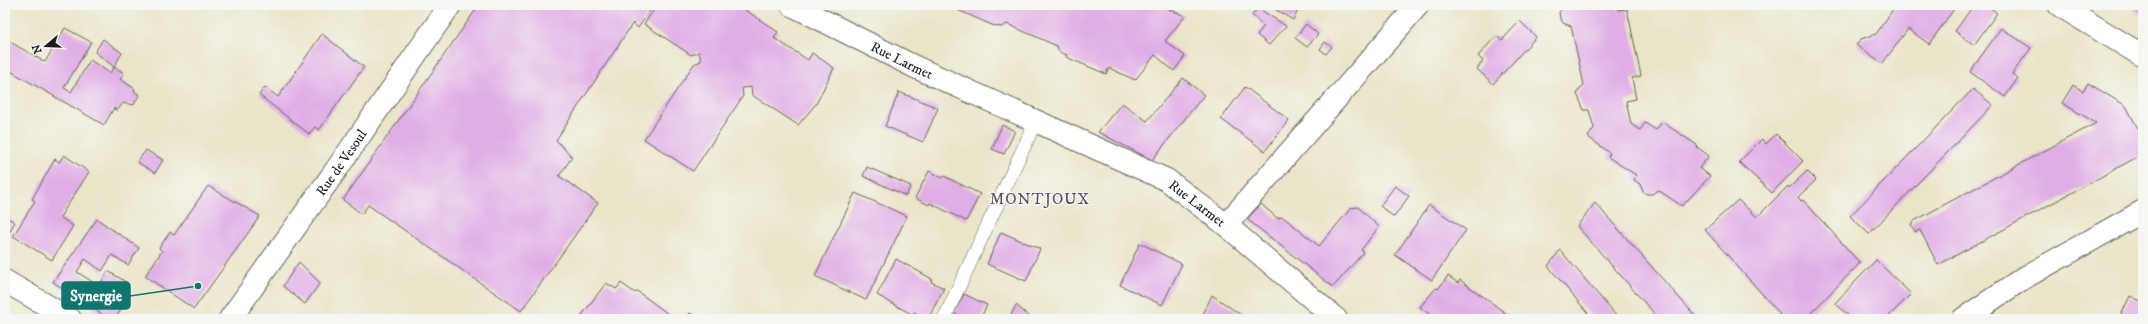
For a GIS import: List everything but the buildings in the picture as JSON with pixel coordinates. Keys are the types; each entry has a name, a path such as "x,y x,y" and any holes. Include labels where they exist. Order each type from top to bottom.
{"street":[{"name":"Rue de Vesoul","path":"230,319 336,170 450,5"},
{"name":"Rue Larmet","path":"792,5 878,50 1167,180 1226,225 1336,319"},
{"path":"1226,225 1418,5"},
{"path":"2059,5 2143,56"},
{"path":"1963,319 2022,279 2143,212"},
{"path":"5,281 70,319"}],"lane":[{"path":"944,319 1036,121"}],"place":[{"name":"Synergie","path":"198,286"}],"district":[{"name":"MONTJOUX","path":"1040,198"}]}
